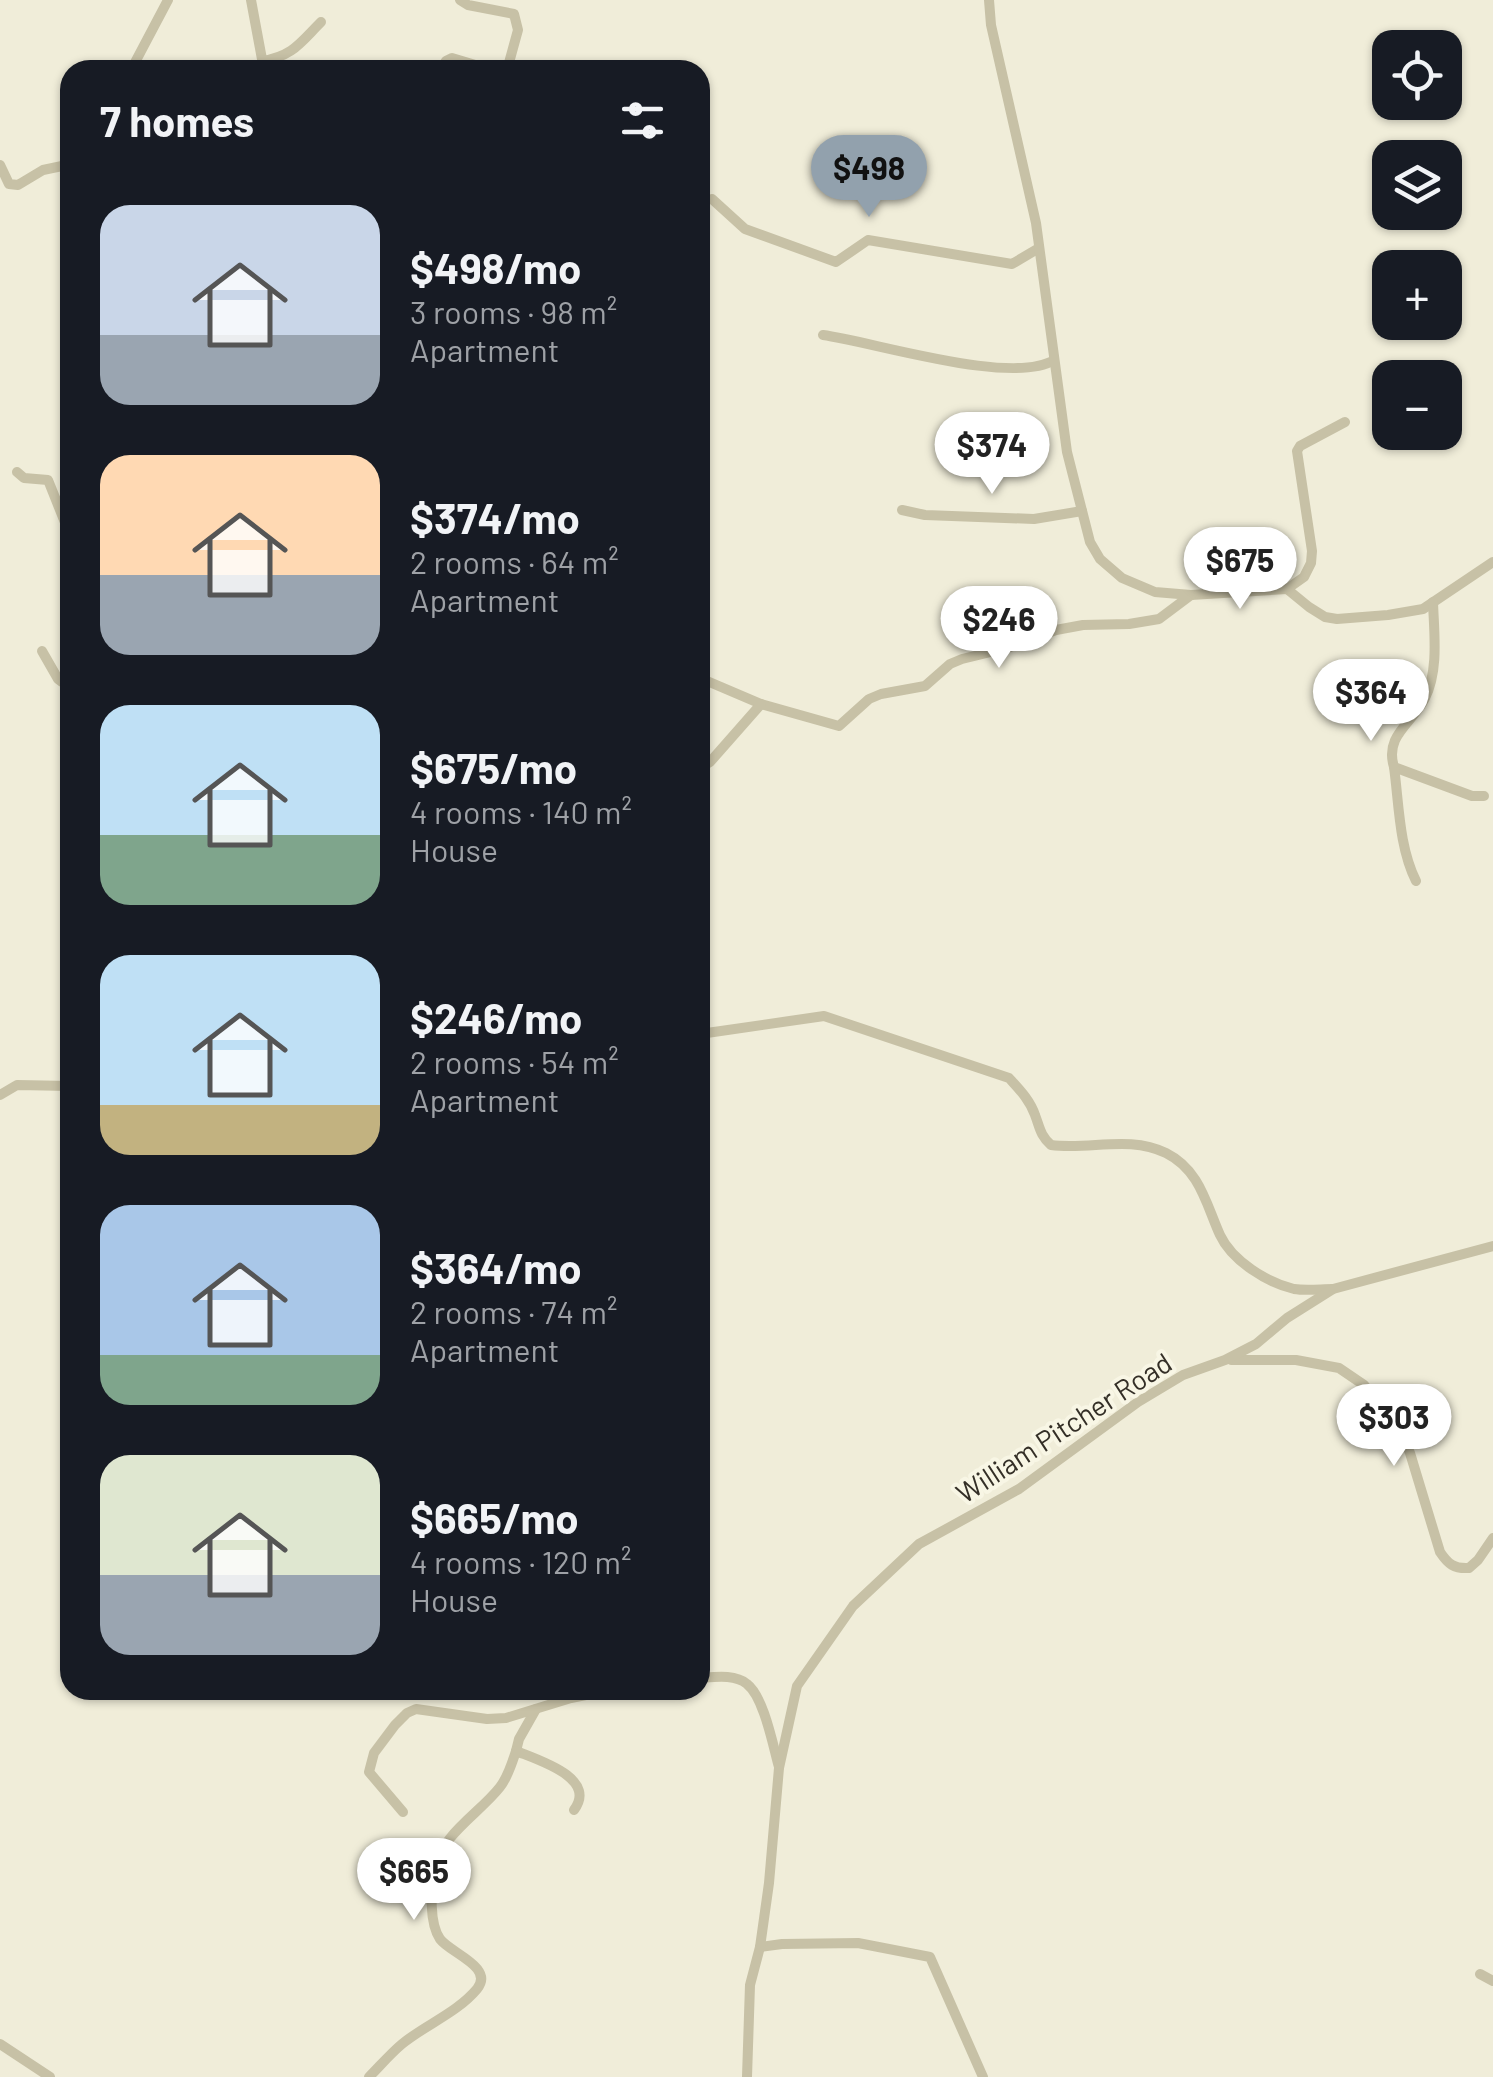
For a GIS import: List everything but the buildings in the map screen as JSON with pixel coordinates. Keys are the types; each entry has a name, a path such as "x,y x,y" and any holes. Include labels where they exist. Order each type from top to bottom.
{"street":[{"path":"136,60 168,0"},
{"path":"251,0 262,60"},
{"path":"460,0 514,14 518,30 509,60"},
{"path":"989,0 1036,222 1067,452 1090,542 1100,560 1122,578 1155,592 1191,595 1287,588 1304,577 1312,550 1297,451 1345,422"},
{"path":"276,60 290,53 321,22"},
{"path":"0,165 9,184 18,185 43,170 60,166"},
{"path":"712,199 745,229 836,262 868,240 1012,264 1039,248"},
{"path":"822,335 974,365 1036,368 1054,360"},
{"path":"17,472 24,478 48,480 60,510"},
{"path":"902,510 1034,519 1082,510"},
{"path":"1287,588 1309,607 1337,619 1423,609 1493,562"},
{"path":"1155,592 1159,619"},
{"path":"710,682 761,704 839,726 869,698 925,686 962,658 1007,648 1056,630 1159,619 1191,595"},
{"path":"1416,880 1403,845 1390,749 1427,695 1435,640 1433,602"},
{"path":"42,652 60,680"},
{"path":"710,762 761,704"},
{"path":"1394,767 1472,796 1484,796"},
{"path":"710,1033 824,1016 1010,1078 1037,1117 1038,1129 1052,1145 1141,1144 1168,1154 1190,1170 1203,1191 1222,1240 1239,1258 1274,1282 1297,1290 1333,1289"},
{"path":"0,1094 17,1086 60,1086"},
{"name":"William Pitcher Road","path":"747,2077 750,1985 770,1883 780,1768 796,1686 853,1606 920,1544 1019,1489 1183,1374 1256,1344 1287,1318 1333,1289 1493,1246"},
{"path":"1224,1360 1296,1360 1339,1368 1364,1385 1398,1426 1446,1562 1458,1569 1469,1568 1493,1538"},
{"path":"710,1678 734,1678 752,1689 780,1768"},
{"path":"403,1812 369,1772 374,1753 407,1713 426,1709 487,1719 506,1718 564,1700"},
{"path":"369,2077 403,2043 452,2010 481,1983 478,1970 441,1941 434,1924 434,1868 444,1846 502,1785 519,1738 537,1708"},
{"path":"516,1751 572,1778 581,1796 574,1810"},
{"path":"760,1947 858,1943 930,1956 983,2077"},
{"path":"1480,1974 1493,1981"},
{"path":"0,2044 50,2077"}]}
